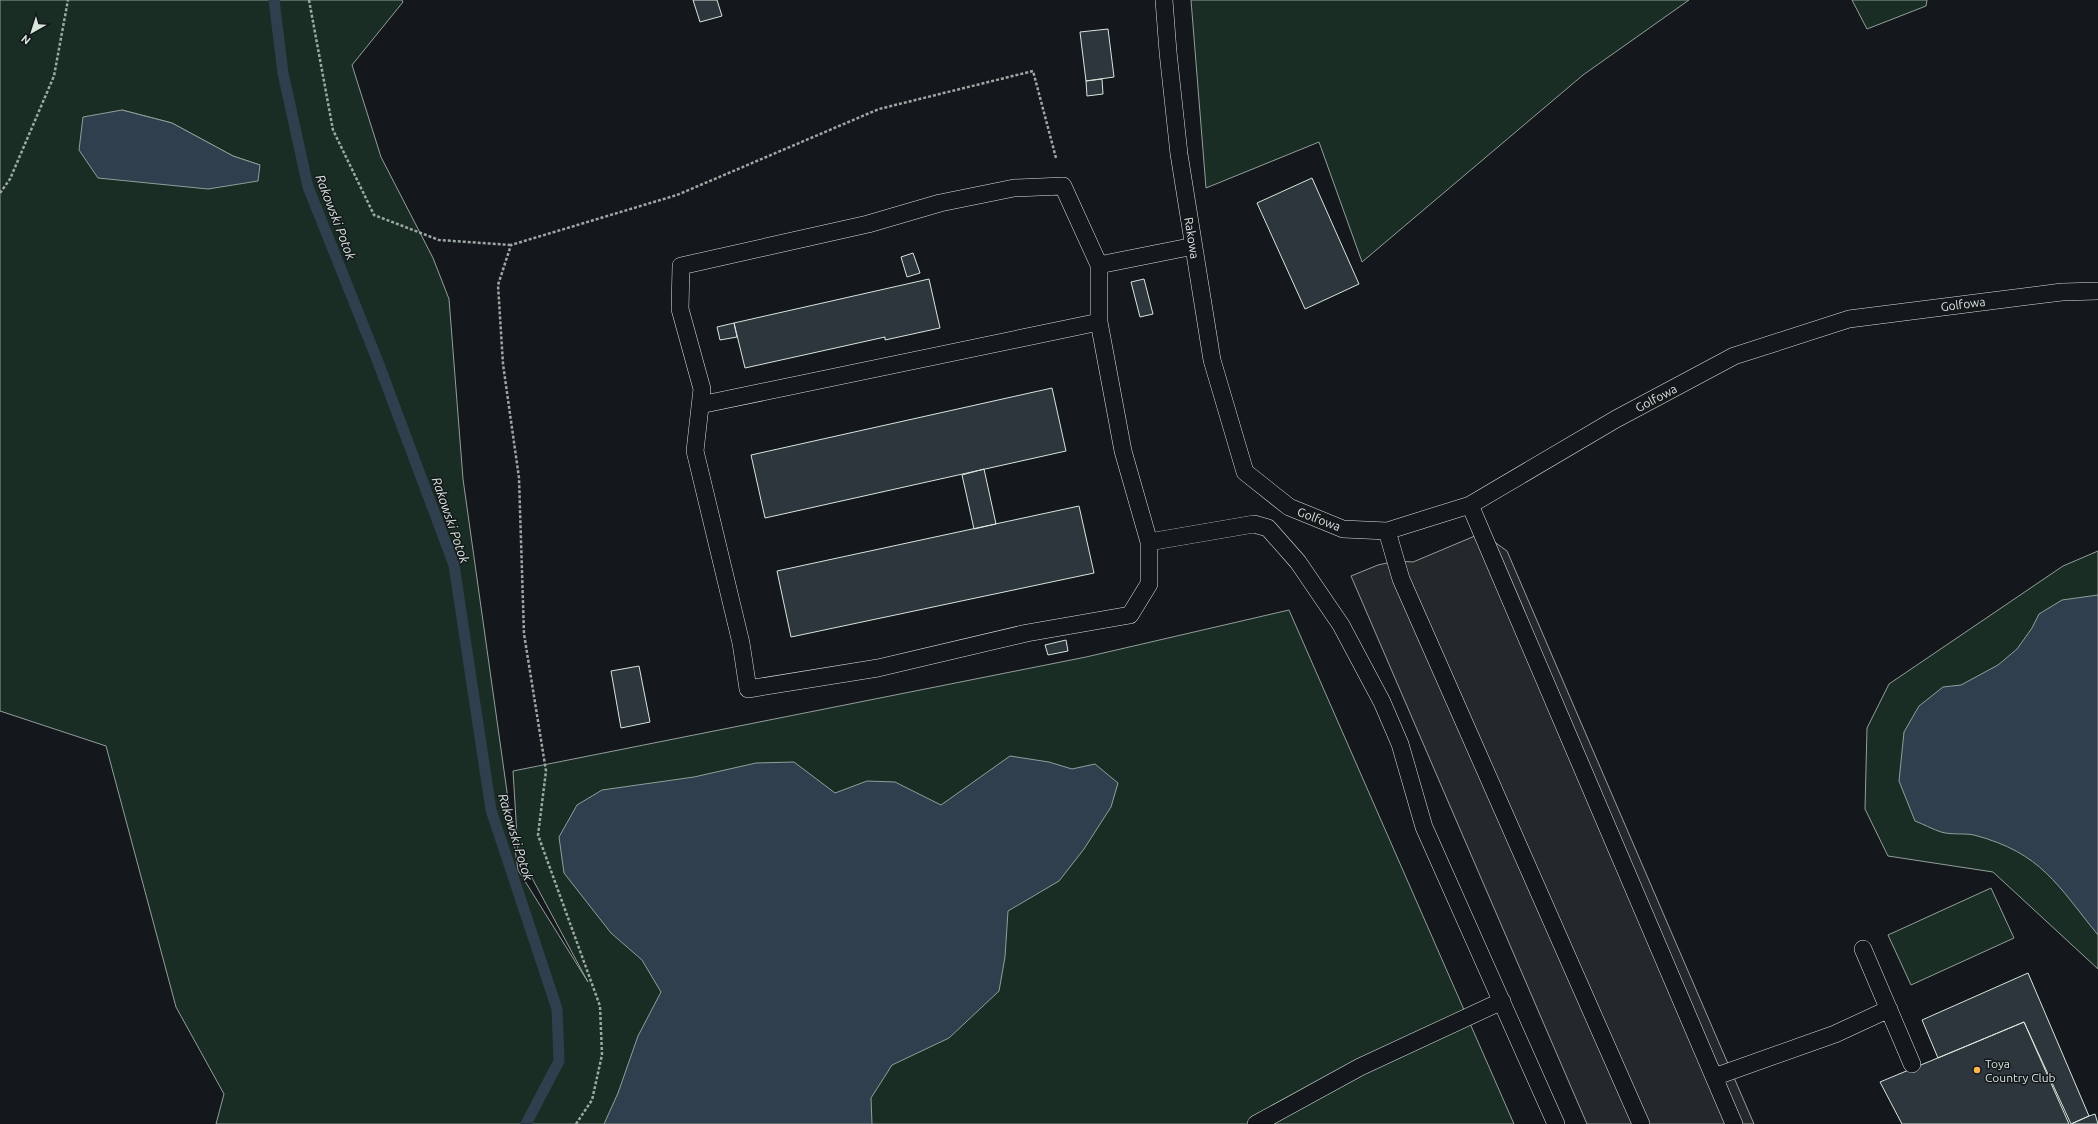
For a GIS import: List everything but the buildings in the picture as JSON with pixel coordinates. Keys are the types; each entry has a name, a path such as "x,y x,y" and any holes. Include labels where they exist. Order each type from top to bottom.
{"lane":[{"name":"Rakowa","path":"1164,0 1179,154 1212,360 1246,472"},
{"path":"1063,186 1099,265 1098,322 1123,452 1149,542 1149,584 1130,614 1027,632 878,668 748,689 741,643 694,451 702,389 680,309 681,266 868,224 940,204 1014,188 1063,186"},
{"path":"1099,265 1194,246"},
{"name":"Golfowa","path":"1246,472 1289,507 1343,529 1387,531 1470,505 1616,419 1734,356 1850,319 2062,292 2098,290"},
{"path":"700,405 1098,322"},
{"path":"1470,505 1734,1124"},
{"path":"1149,542 1254,524 1268,528 1298,562 1341,625 1382,702 1400,744 1424,827 1556,1124"},
{"path":"1387,531 1401,579 1641,1124"},
{"path":"1863,949 1912,1064"},
{"path":"1256,1124 1360,1067 1502,1002"},
{"path":"1714,1077 1835,1034 1889,1009"}],"path":[{"path":"0,193 10,179 54,76 68,0"},
{"path":"309,0 333,130 374,215 439,240 511,245"},
{"path":"546,771 538,835 600,1006 602,1055 592,1100 576,1124"}],"green space":[{"path":"0,0 402,0 403,2 352,65 381,157 433,258 449,299 463,479 518,870 588,982 518,852 513,771 1086,657 1289,610 1514,1124 216,1124 224,1094 176,1007 106,746 0,711","holes":["122,110 172,123 233,156 260,165 208,189"]},
{"path":"1191,0 1689,0 1583,75 1362,262 1319,142 1206,188"},
{"path":"1852,0 1927,0 1926,6 1867,29"},
{"path":"2098,551 2098,969 1993,872 1888,856 1865,809 1867,728 1889,684 2063,566"},
{"path":"1991,888 2014,938 1911,985 1888,935"}],"shaded area":[{"path":"1482,533 1507,551 1754,1124 1587,1124 1351,576 1378,565 1396,561 1413,562"}],"water":[{"path":"122,110 172,123 233,156 260,165 258,181 208,189 98,178 79,150 83,117"},
{"path":"2098,595 2098,935 2059,886 2032,861 2016,851 1997,842 1974,835 1941,832 1915,821 1899,781 1904,732 1919,706 1943,687 1961,685 1998,665 2017,649 2032,628 2039,614 2062,600"},
{"path":"1010,756 1049,762 1072,769 1095,764 1118,783 1111,807 1084,849 1059,881 1008,911 1005,957 999,991 949,1038 892,1065 871,1098 872,1124 604,1124 618,1093 638,1036 661,992 642,960 611,933 564,873 559,837 577,805 602,790 694,777 756,763 794,762 835,793 867,781 895,782 941,805"}],"waterway":[{"name":"Rakowski Potok","path":"274,0 283,73 308,187 378,362 454,565 491,810 557,1009 559,1061 526,1124"}],"place":[{"name":"Toya Country Club","path":"1977,1070"}]}
